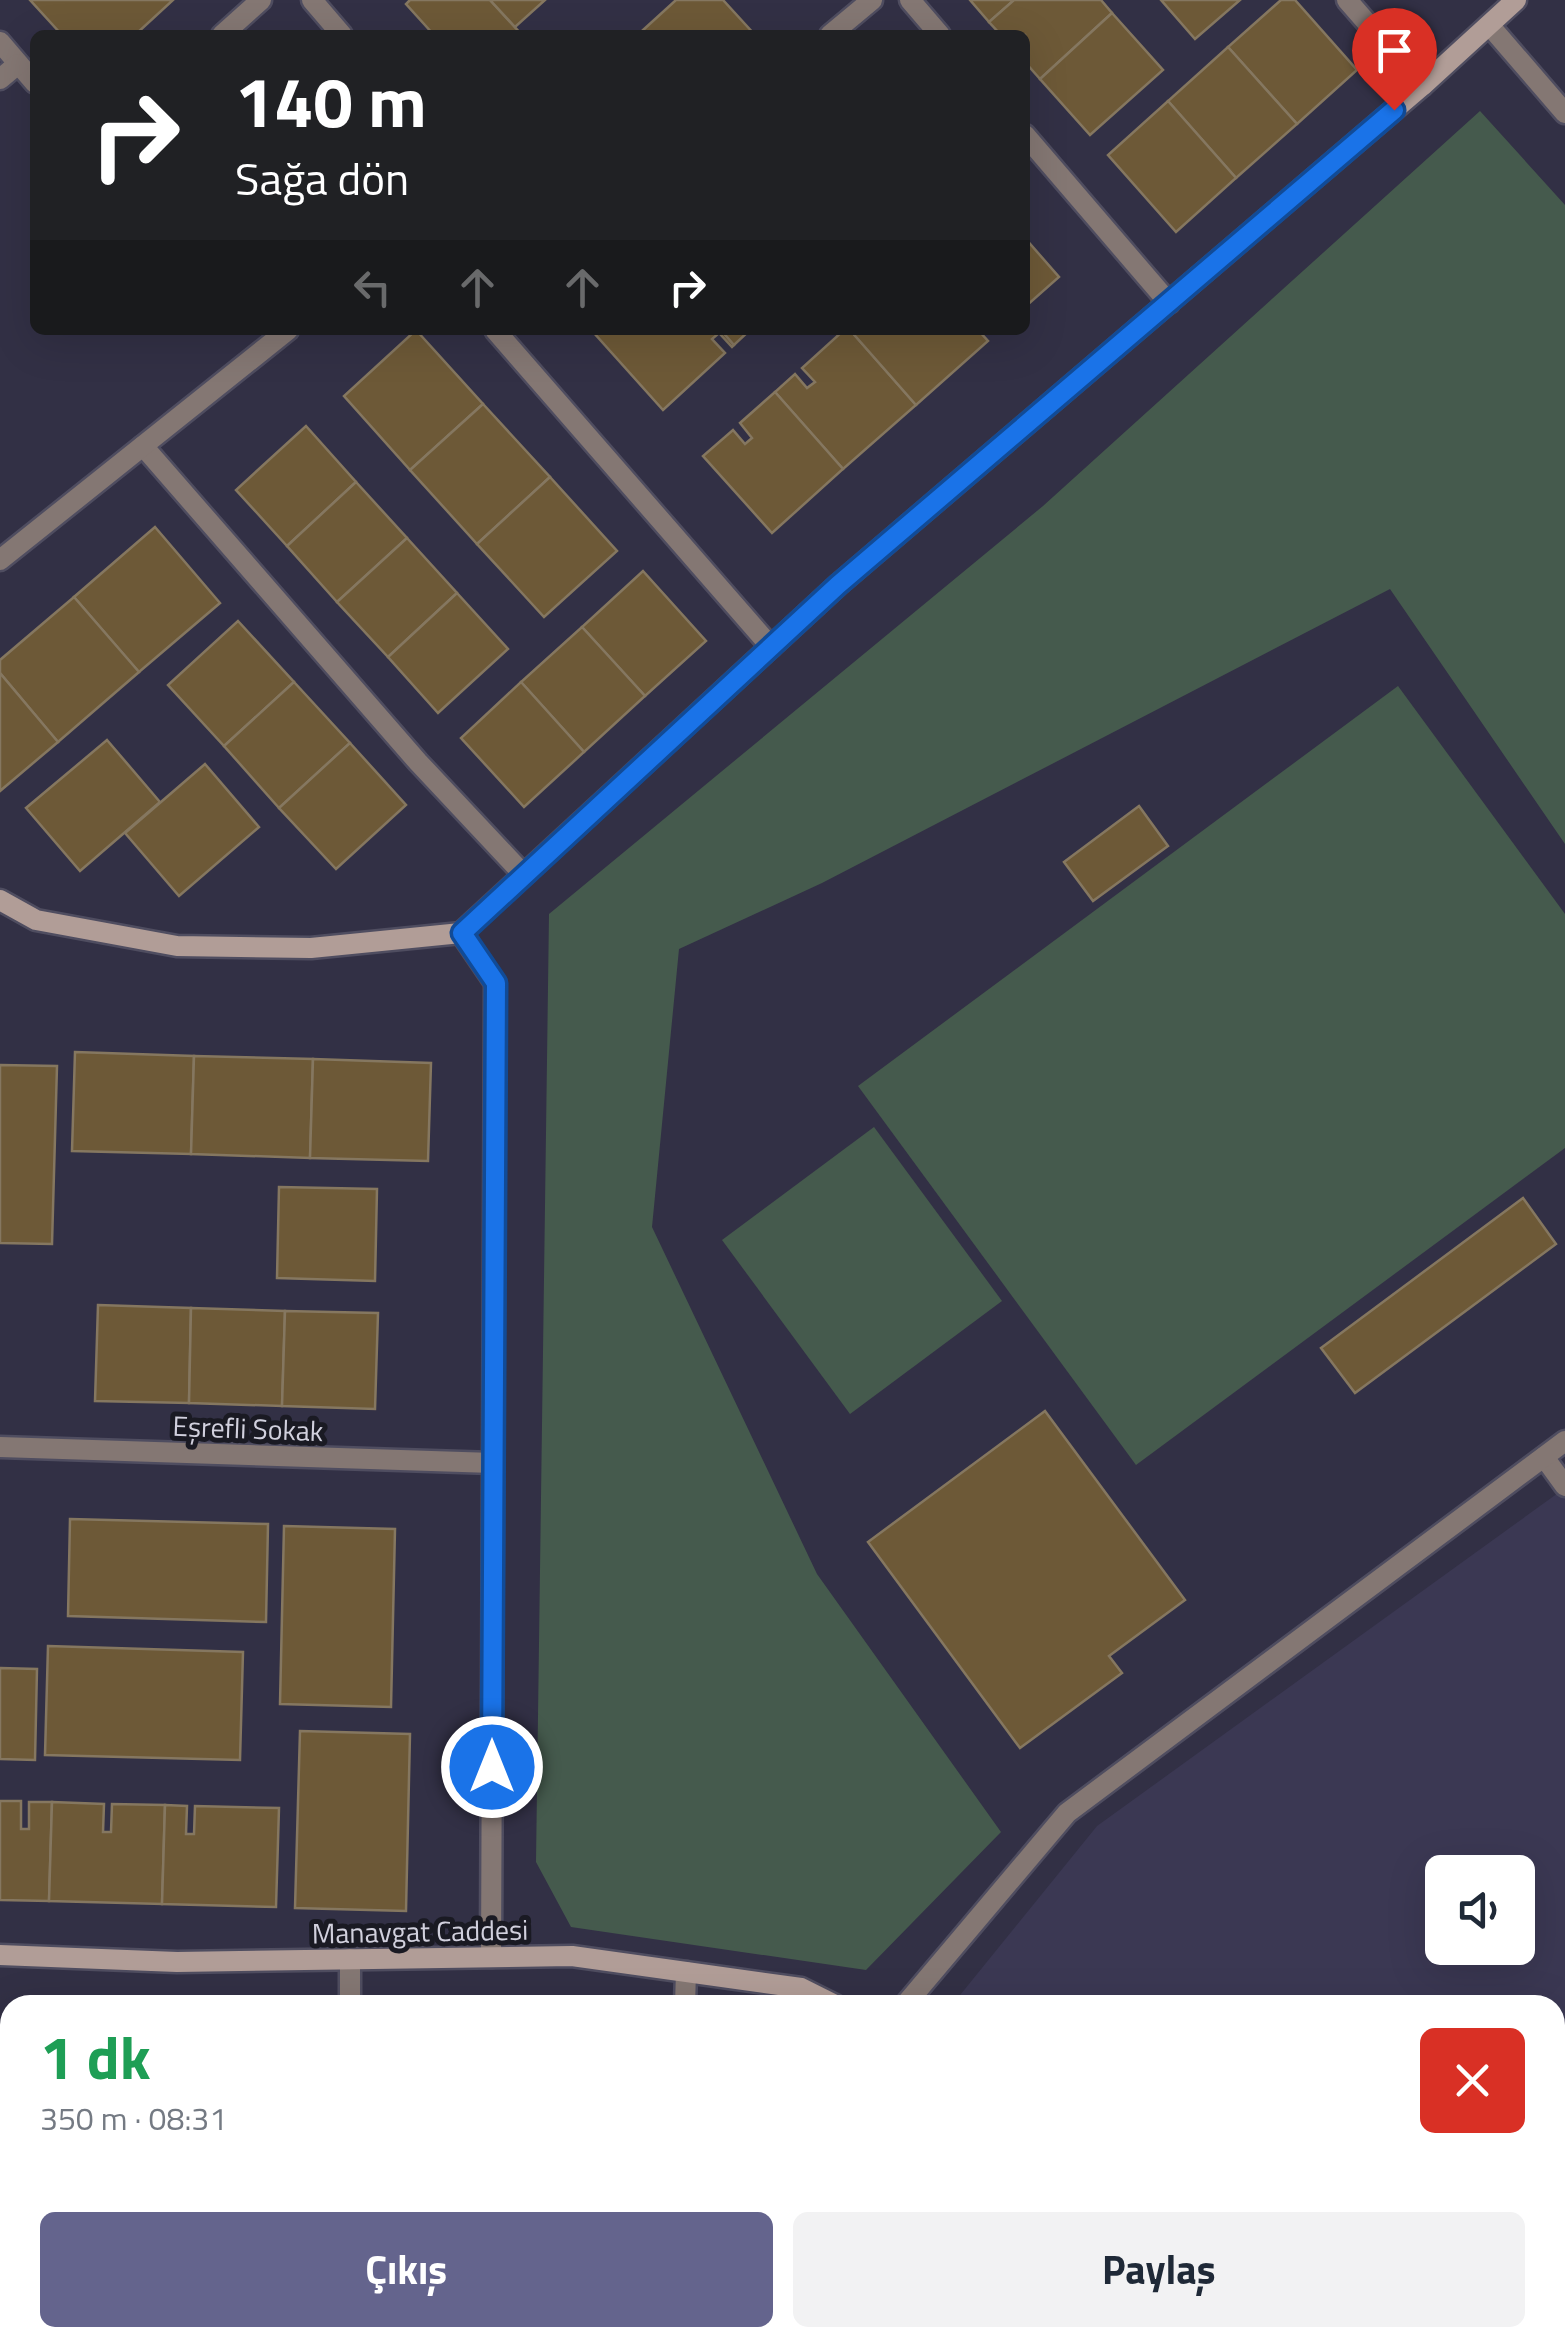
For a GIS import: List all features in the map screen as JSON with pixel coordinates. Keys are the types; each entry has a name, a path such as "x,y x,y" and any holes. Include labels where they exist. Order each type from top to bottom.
{"street":[{"path":"228,30 261,0"},
{"path":"312,0 338,30"},
{"path":"836,30 872,0"},
{"path":"910,0 936,30"},
{"path":"1347,0 1422,86"},
{"path":"0,900 36,920 177,946 310,948 462,933 838,585 1422,86 1516,0"},
{"path":"1490,26 1565,113"},
{"path":"0,42 30,77"},
{"path":"0,79 18,64"},
{"path":"1030,141 1168,303"},
{"path":"0,560 282,335"},
{"path":"499,335 771,648"},
{"path":"143,446 418,762 524,876"},
{"path":"462,933 496,983 491,1958"},
{"path":"913,1995 1067,1813 1565,1441"},
{"name":"Eşrefli Sokak","path":"0,1447 493,1463"},
{"path":"1544,1457 1565,1486"},
{"name":"Manavgat Caddesi","path":"0,1955 178,1962 572,1956 801,1988 815,1995"},
{"path":"350,1959 350,1995"},
{"path":"686,1972 686,1995"}],"shaded area":[{"path":"1565,1488 1565,1995 960,1995 1097,1826"}],"green space":[{"path":"1480,111 1565,205 1565,844 1390,589 822,883 679,949 652,1227 817,1574 1001,1832 866,1970 571,1927 536,1862 549,914 1043,506"},
{"path":"1398,686 1565,914 1565,1148 1136,1465 858,1086"},
{"path":"874,1127 1002,1301 850,1414 722,1240"}],"building":[{"path":"30,0 173,0 140,30 57,30"},
{"path":"410,0 490,0 517,30 429,30 406,4"},
{"path":"490,0 545,0 515,27"},
{"path":"676,0 723,0 750,30 643,30"},
{"path":"970,0 1014,0 989,22"},
{"path":"1014,0 1101,0 1112,13 1040,79 1030,68 1030,30 996,30 989,22"},
{"path":"1161,0 1240,0 1195,39"},
{"path":"1281,0 1295,0 1357,70 1297,124 1228,47"},
{"path":"1112,13 1163,70 1090,135 1040,79"},
{"path":"1228,47 1297,124 1236,178 1168,101"},
{"path":"1168,101 1236,178 1176,232 1108,155"},
{"path":"1030,244 1059,277 1030,303"},
{"path":"411,335 421,335 483,404 410,470 344,396"},
{"path":"596,335 717,335 712,339 725,353 663,410"},
{"path":"725,335 745,335 734,345"},
{"path":"838,335 854,335 916,405 843,469 775,392 795,374 807,388 815,382 802,368"},
{"path":"854,335 983,335 988,341 916,405"},
{"path":"775,392 843,469 772,533 703,456 733,430 745,444 752,438 740,423"},
{"path":"483,404 550,477 477,544 410,470"},
{"path":"306,426 356,482 287,546 236,490"},
{"path":"550,477 617,551 544,617 477,544"},
{"path":"356,482 407,538 337,602 287,546"},
{"path":"155,527 220,603 139,672 74,597"},
{"path":"407,538 457,593 388,657 337,602"},
{"path":"643,571 706,641 645,696 582,627"},
{"path":"457,593 508,649 438,713 388,657"},
{"path":"74,597 139,672 58,742 0,673 0,660"},
{"path":"238,621 294,682 224,746 168,685"},
{"path":"582,627 645,696 584,752 521,682"},
{"path":"0,673 58,742 0,791"},
{"path":"294,682 350,743 279,808 224,746"},
{"path":"521,682 584,752 524,807 461,738"},
{"path":"107,740 160,802 80,871 26,808"},
{"path":"350,743 406,805 336,869 279,808"},
{"path":"205,764 259,827 179,896 125,833"},
{"path":"1139,806 1168,846 1093,901 1064,862"},
{"path":"75,1052 194,1056 191,1154 72,1151"},
{"path":"194,1056 313,1059 310,1158 191,1154"},
{"path":"313,1059 431,1063 428,1161 310,1158"},
{"path":"0,1065 57,1066 52,1244 0,1243"},
{"path":"279,1187 377,1189 375,1281 277,1278"},
{"path":"1523,1198 1556,1244 1355,1393 1321,1348"},
{"path":"98,1305 191,1308 189,1403 95,1401"},
{"path":"191,1308 285,1311 282,1406 189,1403"},
{"path":"285,1311 378,1313 375,1409 282,1406"},
{"path":"1045,1411 1185,1600 1109,1656 1122,1673 1020,1748 868,1542"},
{"path":"70,1519 268,1524 266,1622 68,1616"},
{"path":"284,1526 395,1529 391,1707 280,1704"},
{"path":"48,1646 243,1652 240,1760 45,1755"},
{"path":"0,1668 37,1669 35,1760 0,1759"},
{"path":"300,1731 410,1734 406,1911 295,1908"},
{"path":"0,1801 21,1801 21,1829 29,1829 29,1802 52,1802 49,1901 0,1900"},
{"path":"52,1802 104,1804 103,1832 111,1832 112,1804 165,1805 162,1904 49,1901"},
{"path":"165,1805 187,1806 186,1834 194,1834 195,1806 279,1808 276,1907 162,1904"}],"route":[{"path":"492,1767 496,983 462,933 838,585 1394,110"}]}
